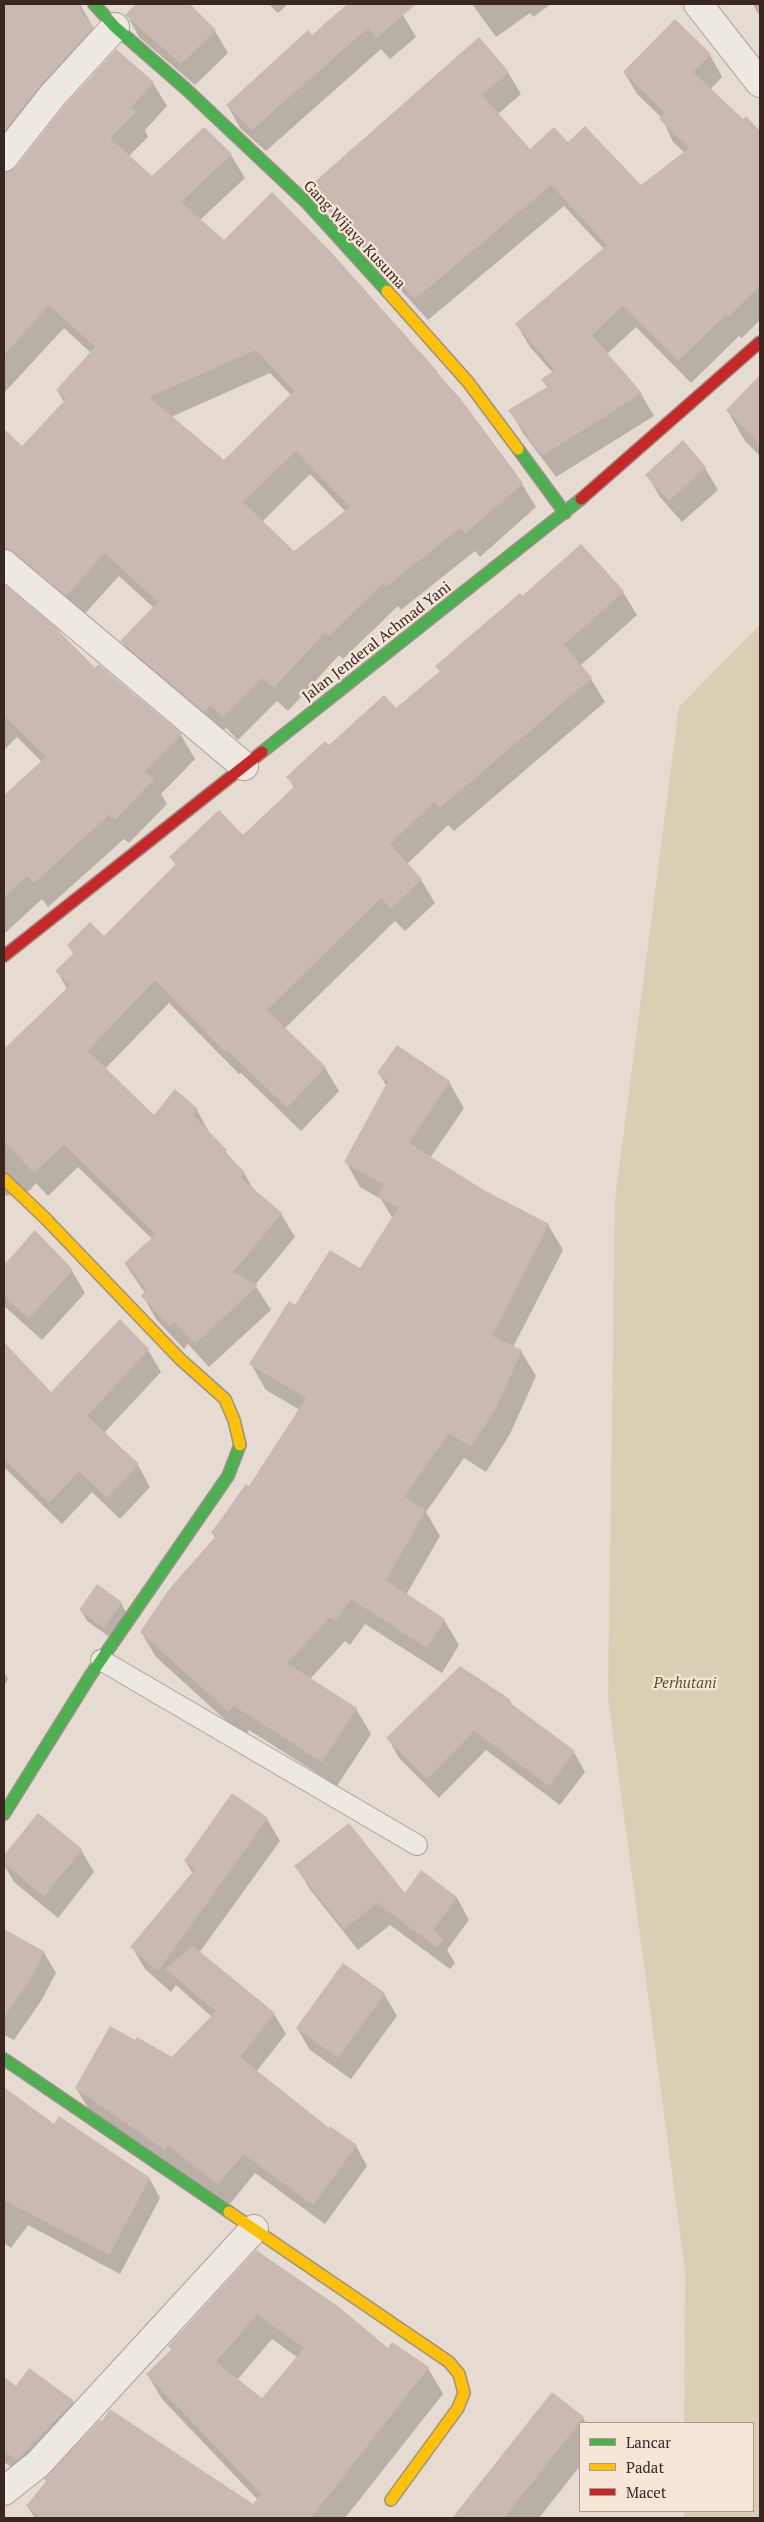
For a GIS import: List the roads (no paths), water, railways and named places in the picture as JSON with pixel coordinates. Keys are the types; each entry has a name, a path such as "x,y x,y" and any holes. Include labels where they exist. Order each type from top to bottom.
{"street":[{"name":"Gang Wijaya Kusuma","path":"94,4 115,27 308,204 468,382 565,513"},
{"path":"698,4 760,83"},
{"path":"4,157 52,96 115,27"},
{"name":"Jalan Jenderal Achmad Yani","path":"4,956 565,513 760,342"},
{"path":"4,564 244,766"},
{"path":"4,1179 46,1218 180,1359 225,1398 234,1420 240,1446 228,1476 102,1660 4,1814"},
{"path":"4,2059 449,2362 458,2374 464,2393 458,2408 391,2500"},
{"path":"4,2491 38,2464 254,2229"}],"lane":[{"path":"102,1660 417,1845"}],"park label":[{"name":"Perhutani","path":"685,1684"}]}
